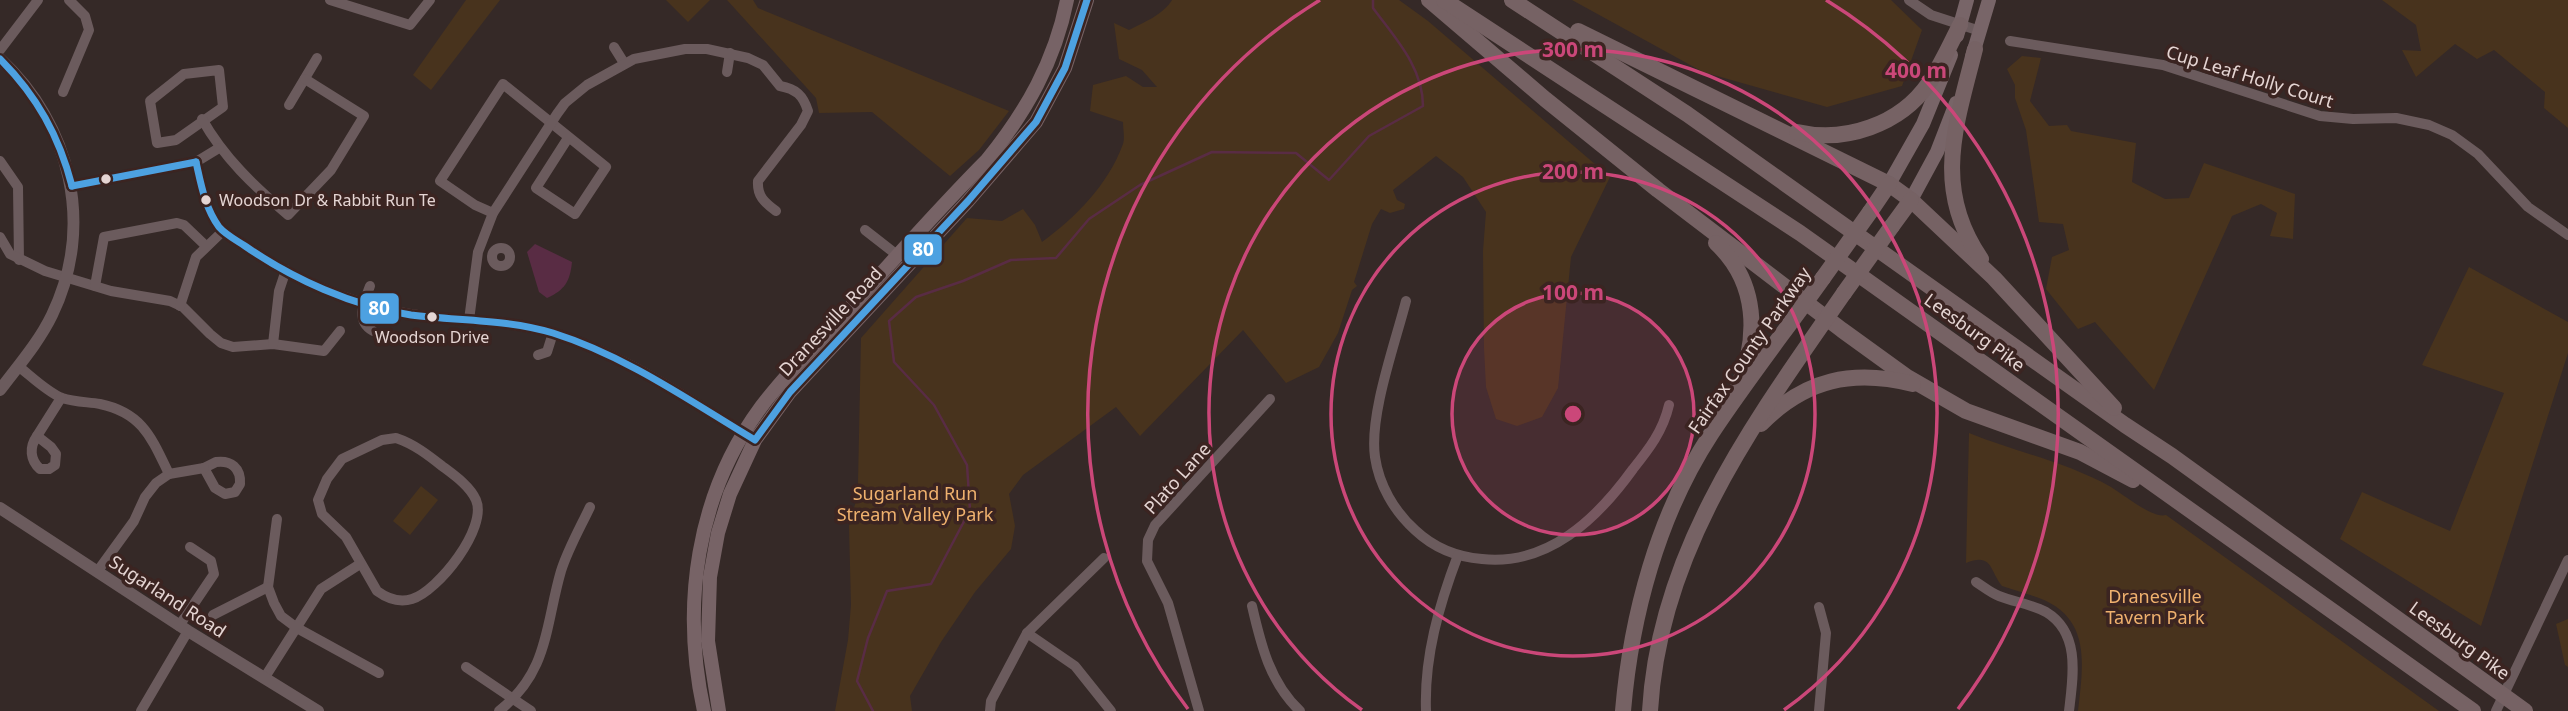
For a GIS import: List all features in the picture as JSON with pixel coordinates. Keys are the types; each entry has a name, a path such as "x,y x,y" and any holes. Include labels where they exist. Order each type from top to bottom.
{"highway":[{"path":"1429,0 1554,107 1658,190 1826,318 1929,390 1981,417 2095,459 2202,518"},
{"name":"Leesburg Pike","path":"1444,0 1800,233 2473,711"},
{"name":"Leesburg Pike","path":"1512,0 1687,114 2124,425 2172,456 2525,711"},
{"path":"1522,0 1611,49 1889,184 1911,200 1994,278 2101,396 2172,456"},
{"path":"1761,122 1822,136 1848,134 1875,126 1906,107 1928,84 1960,25"},
{"path":"1975,49 1953,139 1951,173 1957,211 1963,228 1994,278"},
{"name":"Fairfax County Parkway","path":"1623,711 1633,633 1651,564 1679,495 1710,435 1889,184"},
{"path":"1658,190 1722,248 1744,282 1751,304 1752,342 1747,363 1736,393 1710,435"},
{"path":"1650,711 1657,648 1693,535 1766,404 1911,200"},
{"path":"1737,453 1784,402 1807,388 1851,377 1868,377 1900,381 1929,390"}],"main road":[{"name":"Dranesville Road","path":"704,711 692,615 702,536 719,484 790,370 987,160 1015,124 1045,72 1059,35 1067,0"},
{"name":"Dranesville Road","path":"719,711 708,641 710,577 718,533 749,436 992,175 1036,122 1065,68 1087,0"},
{"path":"1889,184 1931,108 1967,0"},
{"path":"1911,200 1937,152 1975,49 1989,0"}],"street":[{"path":"0,50 38,0"},
{"path":"63,92 89,30 85,16 69,0"},
{"path":"330,0 410,25 430,0"},
{"path":"1909,0 1931,15 1980,31"},
{"name":"Cup Leaf Holly Court","path":"2010,41 2163,65 2320,116 2344,119 2396,118 2429,125 2452,135 2478,154 2528,207 2568,235"},
{"path":"614,47 624,63"},
{"path":"469,320 478,252 493,213 551,124 575,94 624,63 651,54 685,49 730,53 763,65 779,86 793,88 804,98 808,111 801,125 758,181 761,198 776,211"},
{"path":"727,72 730,53"},
{"path":"289,105 317,58"},
{"path":"0,59 31,91 50,120 63,151 72,186 74,225 66,278 47,324 0,390"},
{"path":"219,70 223,107 202,119 176,140 157,143 150,101 184,74 219,70"},
{"path":"202,119 219,148 251,183 288,215 331,170 364,116 305,79"},
{"path":"493,213 475,205 440,181 503,84 606,167 575,214 536,188 568,138"},
{"path":"72,186 196,162 219,148"},
{"path":"0,161 18,187 19,260"},
{"path":"196,162 209,207 223,231 257,255 286,270 363,303 405,314 519,326 553,333 653,378 749,436"},
{"path":"95,286 104,237 177,223 184,225 206,246"},
{"path":"865,230 897,255"},
{"path":"180,306 196,257 223,231"},
{"path":"0,237 10,254 19,260 66,278 111,291 170,301 180,306 221,343 233,347 273,344 324,351 340,331"},
{"path":"478,252 492,254"},
{"path":"273,344 279,291 286,270"},
{"path":"370,286 363,303 363,323 373,331"},
{"path":"1406,302 1377,416 1374,449 1377,465 1390,500 1409,524 1432,543 1458,555 1491,560 1524,557 1538,553 1573,533 1603,508 1619,489 1660,433 1669,405"},
{"path":"538,355 547,352 553,333"},
{"path":"18,366 61,398 102,404 135,419 151,437 169,474"},
{"path":"37,436 61,398"},
{"name":"Plato Lane","path":"1199,711 1168,603 1148,566 1148,540 1155,525 1270,399"},
{"path":"382,440 402,440 427,454 462,483 474,497 477,503 477,521 470,539 428,591 402,601 385,597 377,591 360,564 346,537 322,514 318,500 336,466 356,451 382,440"},
{"path":"97,572 111,549 134,521 151,488 169,474 204,468"},
{"path":"499,711 528,680 542,654 562,567 590,507"},
{"name":"Sugarland Road","path":"0,508 184,628 318,711"},
{"path":"277,519 268,587 281,616 297,628 379,673"},
{"path":"141,711 214,574 211,561 190,547"},
{"path":"1426,711 1427,680 1435,625 1458,555"},
{"path":"990,711 991,701 1027,633 1104,558"},
{"path":"2496,711 2568,560"},
{"path":"265,677 321,589 360,564"},
{"path":"1976,582 1997,596 2046,612 2059,623 2071,648 2073,663 2069,711"},
{"path":"213,615 268,587"},
{"path":"1252,606 1274,680 1300,711"},
{"path":"1819,607 1826,633 1819,711"},
{"path":"1027,633 1075,666 1111,711"},
{"path":"466,667 531,711"}],"green space":[{"path":"466,0 500,0 431,90 413,75"},
{"path":"666,0 710,0 688,22"},
{"path":"727,0 753,0 758,8 1009,111 979,150 950,176 872,112 819,113 816,98"},
{"name":"Sugarland Run Stream Valley Park","path":"1172,0 1399,0 1428,21 1610,177 1571,257 1558,388 1542,417 1517,426 1496,419 1486,387 1484,348 1483,251 1486,212 1463,177 1436,156 1393,190 1397,200 1405,204 1404,209 1390,213 1381,209 1372,224 1354,282 1357,286 1352,290 1338,333 1319,367 1286,383 1243,330 1140,436 1116,407 1023,475 1009,494 1015,526 1011,549 975,592 941,642 910,696 912,711 835,711 848,640 851,605 849,526 858,483 861,338 967,218 1002,221 1023,209 1035,225 1042,242 1090,199 1117,159 1124,139 1123,122 1090,111 1093,85 1126,76 1143,87 1157,87 1142,70 1119,59 1114,23 1129,30 1159,14"},
{"path":"1572,0 1891,0 1922,30 1902,86 1827,107 1703,72"},
{"path":"2382,0 2568,0 2568,128 2544,108 2545,92 2494,50 2477,59 2455,44 2416,77 2402,50 2421,51 2416,25"},
{"path":"2022,56 2041,58 2030,101 2049,126 2067,125 2071,131 2136,143 2132,182 2165,199 2189,198 2204,163 2295,194 2293,239 2270,236 2277,213 2261,204 2232,216 2154,390 2095,322 2078,329 2046,289 2052,257 2069,250 2063,224 2039,222 2026,130 2015,98 2015,85 2007,69"},
{"path":"2469,267 2568,322 2568,353 2481,626 2340,539 2362,492 2450,531 2504,393 2422,365"},
{"name":"Dranesville Tavern Park","path":"1969,433 2094,478 2146,510 2166,515 2439,711 2078,711 2082,661 2076,631 2068,618 2056,607 2039,598 2002,586 1986,562 1975,560 1966,563"},
{"path":"421,486 438,500 410,535 393,521"},
{"path":"2568,619 2568,667 2565,665 2556,624"}],"shaded area":[{"path":"535,244 572,262 566,284 547,298 539,292 527,252"}],"waterway":[{"path":"873,711 857,681 868,638 887,591 931,584 970,510 967,465 934,405 894,362 889,321 916,297 963,281 1011,260 1056,258 1089,219 1140,185 1212,152 1296,153 1329,180 1369,136 1423,106 1422,92 1413,66 1373,8 1373,0"}],"transit line":[{"name":"80","path":"196,162 207,204 219,227 263,258 303,280 345,298 389,311 518,325 553,333 632,367 755,440 790,392 968,201 1036,122 1065,68 1087,0"},
{"name":"80","path":"0,59 36,102 60,150 72,186"},
{"name":"80","path":"72,186 196,162"}],"place":[{"name":"Woodson Dr & Rabbit Run Te","path":"206,200"},
{"name":"Woodson Drive","path":"432,317"}]}
